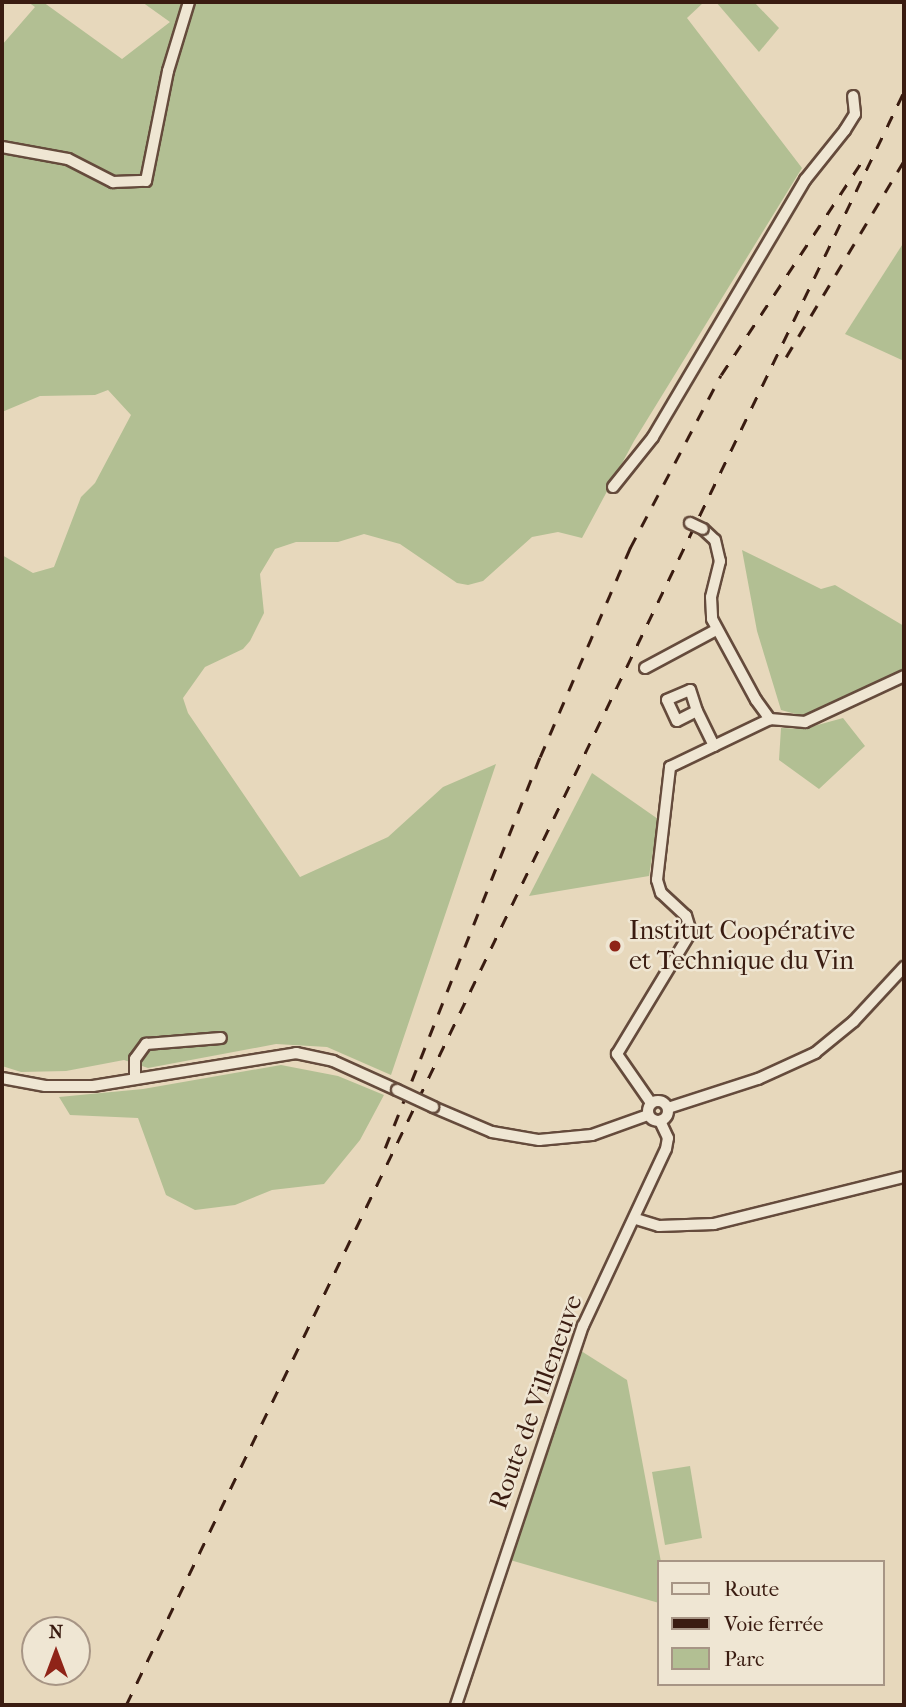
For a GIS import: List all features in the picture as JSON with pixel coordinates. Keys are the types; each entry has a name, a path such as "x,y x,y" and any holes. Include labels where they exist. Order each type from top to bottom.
{"street":[{"path":"2,147 68,159 113,182 146,181 153,162 168,71 189,2"},
{"path":"613,487 653,436 805,180 855,114 853,96"},
{"path":"690,523 703,529 715,540 720,561 710,602 716,630 771,719"},
{"path":"645,668 716,630"},
{"path":"648,1115 651,1103 617,1054 691,932 686,916 658,887 668,772 676,763 771,719 805,722 904,676"},
{"path":"697,712 714,746"},
{"path":"2,1078 77,1087 296,1054 333,1061 492,1132 539,1140 592,1135 648,1115 660,1122 668,1108 758,1079 815,1053 854,1021 904,967"},
{"path":"135,1079 135,1059 146,1044 221,1038"},
{"path":"651,1103 661,1101 668,1108"},
{"name":"Route de Villeneuve","path":"456,1705 583,1326 636,1219 666,1149 668,1138 660,1122"},
{"path":"636,1219 659,1226 714,1224 904,1177"}],"green space":[{"path":"28,2 43,2 122,59 170,22 142,2 704,2 687,18 802,168 634,441 582,538 558,532 532,537 483,581 468,585 457,583 400,544 364,534 338,542 296,542 275,549 260,574 264,613 250,641 243,649 205,667 183,698 188,713 300,877 388,837 443,787 496,764 391,1075 327,1047 276,1044 148,1068 124,1060 66,1071 21,1072 2,1066 2,555 33,573 54,567 81,497 95,483 131,415 108,390 95,395 40,396 2,412 2,45 35,7"},
{"path":"716,2 754,2 779,28 759,52"},
{"path":"904,242 904,361 845,334"},
{"path":"742,550 821,589 835,585 904,626 904,669 803,716 781,710 757,631"},
{"path":"843,718 865,746 819,789 779,760 781,728 803,729"},
{"path":"592,773 658,819 649,876 529,896"},
{"path":"281,1065 338,1076 384,1095 360,1140 324,1184 272,1190 235,1205 195,1210 166,1195 138,1118 70,1115 59,1097 143,1089"},
{"path":"578,1349 627,1380 661,1560 657,1560 657,1602 510,1560"},
{"path":"690,1466 702,1538 665,1545 652,1472"}],"railway":[{"path":"126,1705 904,91"},
{"path":"385,1148 540,757 630,548 721,375 862,161"},
{"path":"786,357 904,161"}],"place":[{"name":"Institut Coopérative et Technique du Vin","path":"615,946"}]}
